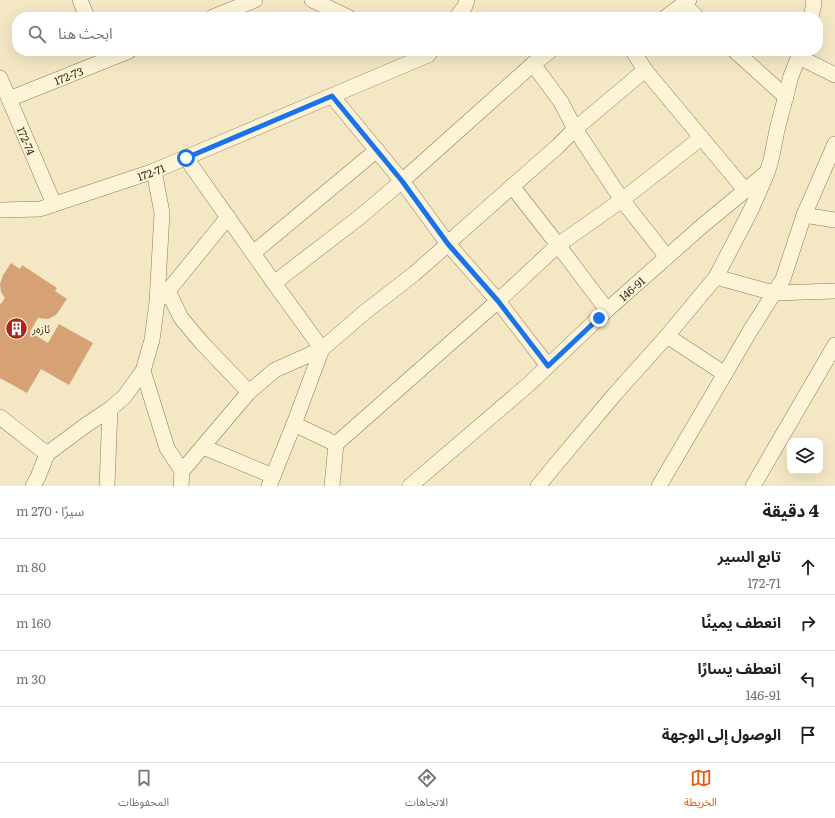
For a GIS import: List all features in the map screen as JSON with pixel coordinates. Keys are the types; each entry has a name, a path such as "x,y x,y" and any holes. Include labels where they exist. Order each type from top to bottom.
{"street":[{"path":"80,0 85,12"},
{"path":"225,12 255,0"},
{"path":"312,0 337,12"},
{"path":"461,12 467,0"},
{"path":"812,12 814,4 813,0"},
{"path":"673,12 686,2 693,12"},
{"name":"172-73","path":"9,99 103,56"},
{"name":"172-71","path":"0,210 40,209 154,171 332,96 417,56"},
{"path":"274,283 362,216 543,56"},
{"path":"636,56 645,70 745,190"},
{"path":"741,56 786,97"},
{"path":"538,486 556,463 667,336 716,277 751,210 767,173 791,76 799,56"},
{"path":"803,56 835,75"},
{"path":"533,64 560,102 575,129 622,200 667,257"},
{"path":"181,479 203,447 249,392 276,370 322,348 414,274 558,146 575,129 645,70"},
{"name":"172-74","path":"0,78 54,204"},
{"path":"332,96 402,181 448,244 498,301 548,366"},
{"path":"332,486 336,444 498,301 558,245 622,200 701,138"},
{"path":"659,486 750,331 783,279 804,215 835,144"},
{"path":"253,253 377,150"},
{"path":"186,158 322,348"},
{"path":"37,483 47,454 110,409 124,397 143,371 152,340 157,302 162,213 154,171"},
{"name":"146-91","path":"410,486 529,384 607,310 702,226 767,173"},
{"path":"512,186 607,310"},
{"path":"804,215 835,220"},
{"path":"157,302 168,291 228,218"},
{"path":"716,277 774,293 835,291"},
{"path":"168,291 181,318 202,343 249,392"},
{"path":"667,336 725,374"},
{"path":"753,486 835,345"},
{"path":"203,447 271,481 322,348"},
{"path":"143,371 167,448 181,479"},
{"path":"108,486 110,409"},
{"path":"0,417 47,454"},
{"path":"294,424 336,444"}],"building":[{"name":"ئازەر","path":"11,263 20,269 22,265 57,288 55,291 67,299 56,315 48,319 38,318 30,332 48,343 59,324 93,343 69,385 41,369 27,393 0,378 0,305 5,298 1,292 0,284 3,275"}],"place":[{"name":"ئازەر","path":"16,328"}],"route":[{"path":"186,158 332,96 402,181 448,244 498,301 548,366 599,318"}]}
